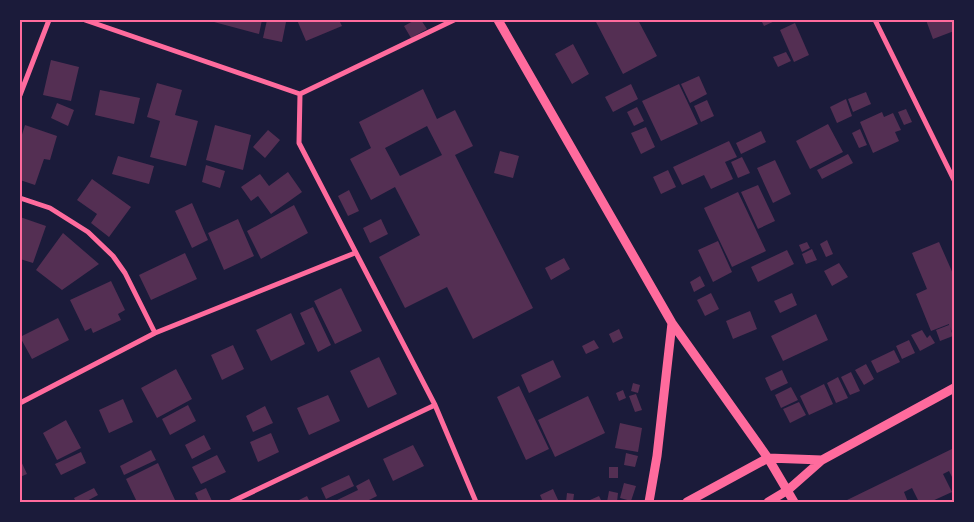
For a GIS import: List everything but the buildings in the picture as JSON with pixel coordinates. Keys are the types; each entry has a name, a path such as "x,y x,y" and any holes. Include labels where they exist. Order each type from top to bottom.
{"street":[{"path":"20,95 49,20"},
{"path":"85,20 300,94 454,20"},
{"path":"498,20 672,323 768,458 794,502"},
{"path":"876,20 954,180"},
{"path":"300,94 299,143 435,405 476,502"},
{"path":"20,198 50,208 88,232 113,256 126,273 155,334"},
{"path":"20,403 155,334 355,253"},
{"path":"649,502 657,456 672,323"},
{"path":"768,502 788,490 822,460 954,388"},
{"path":"231,502 435,405"},
{"path":"687,502 768,458 822,460"}]}
